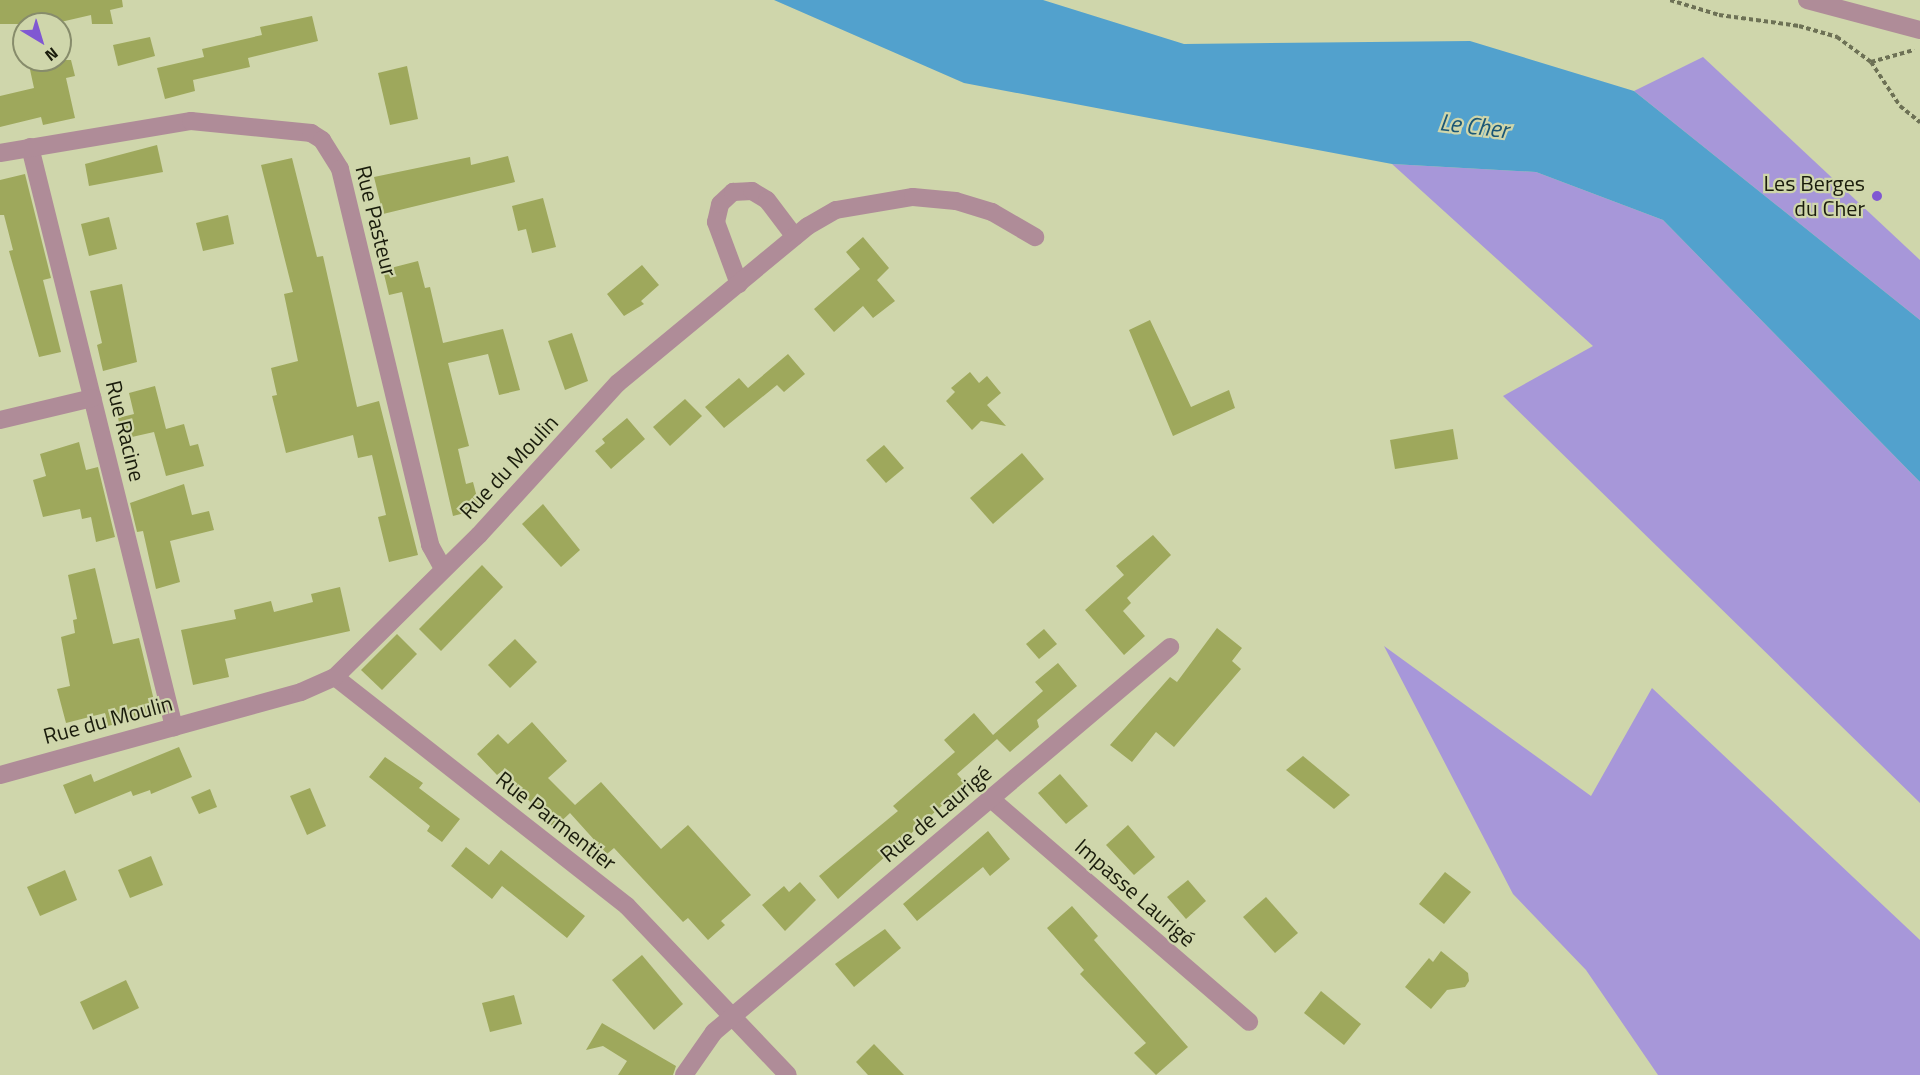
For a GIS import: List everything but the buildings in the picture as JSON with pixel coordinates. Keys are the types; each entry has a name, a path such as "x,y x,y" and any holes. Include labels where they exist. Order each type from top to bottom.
{"street":[{"path":"1807,0 1920,30"},
{"name":"Rue Pasteur","path":"0,153 191,121 311,133 322,141 340,169 430,545 443,568"},
{"name":"Rue Racine","path":"30,147 174,727"},
{"path":"739,284 716,222 720,204 733,192 752,191 767,200 795,237"},
{"name":"Rue du Moulin","path":"0,775 301,692 335,677 557,453 618,383 795,237 836,210 913,197 956,201 992,212 1035,237"},
{"path":"0,420 93,398"},
{"name":"Rue de Laurigé","path":"734,1017 1170,647"},
{"name":"Rue Parmentier","path":"335,677 627,906 788,1075"},
{"name":"Impasse Laurigé","path":"991,799 1249,1022"},
{"path":"684,1075 714,1032 734,1017"}],"path":[{"path":"1670,0 1719,15 1799,26 1837,37 1871,62 1900,106 1920,122"},
{"path":"1871,62 1920,50"}],"shaded area":[{"path":"1703,57 1920,260 1920,320 1634,91"},
{"path":"1392,164 1536,172 1663,220 1920,482 1920,803 1503,396 1593,346"},
{"path":"1384,646 1591,796 1652,688 1920,940 1920,1075 1658,1075 1586,970 1513,894"}],"water":[{"name":"Le Cher","path":"774,0 1043,0 1184,44 1470,41 1634,91 1920,320 1920,482 1663,220 1536,172 1392,164 964,83"}],"place":[{"name":"Les Berges du Cher","path":"1877,196"}]}
